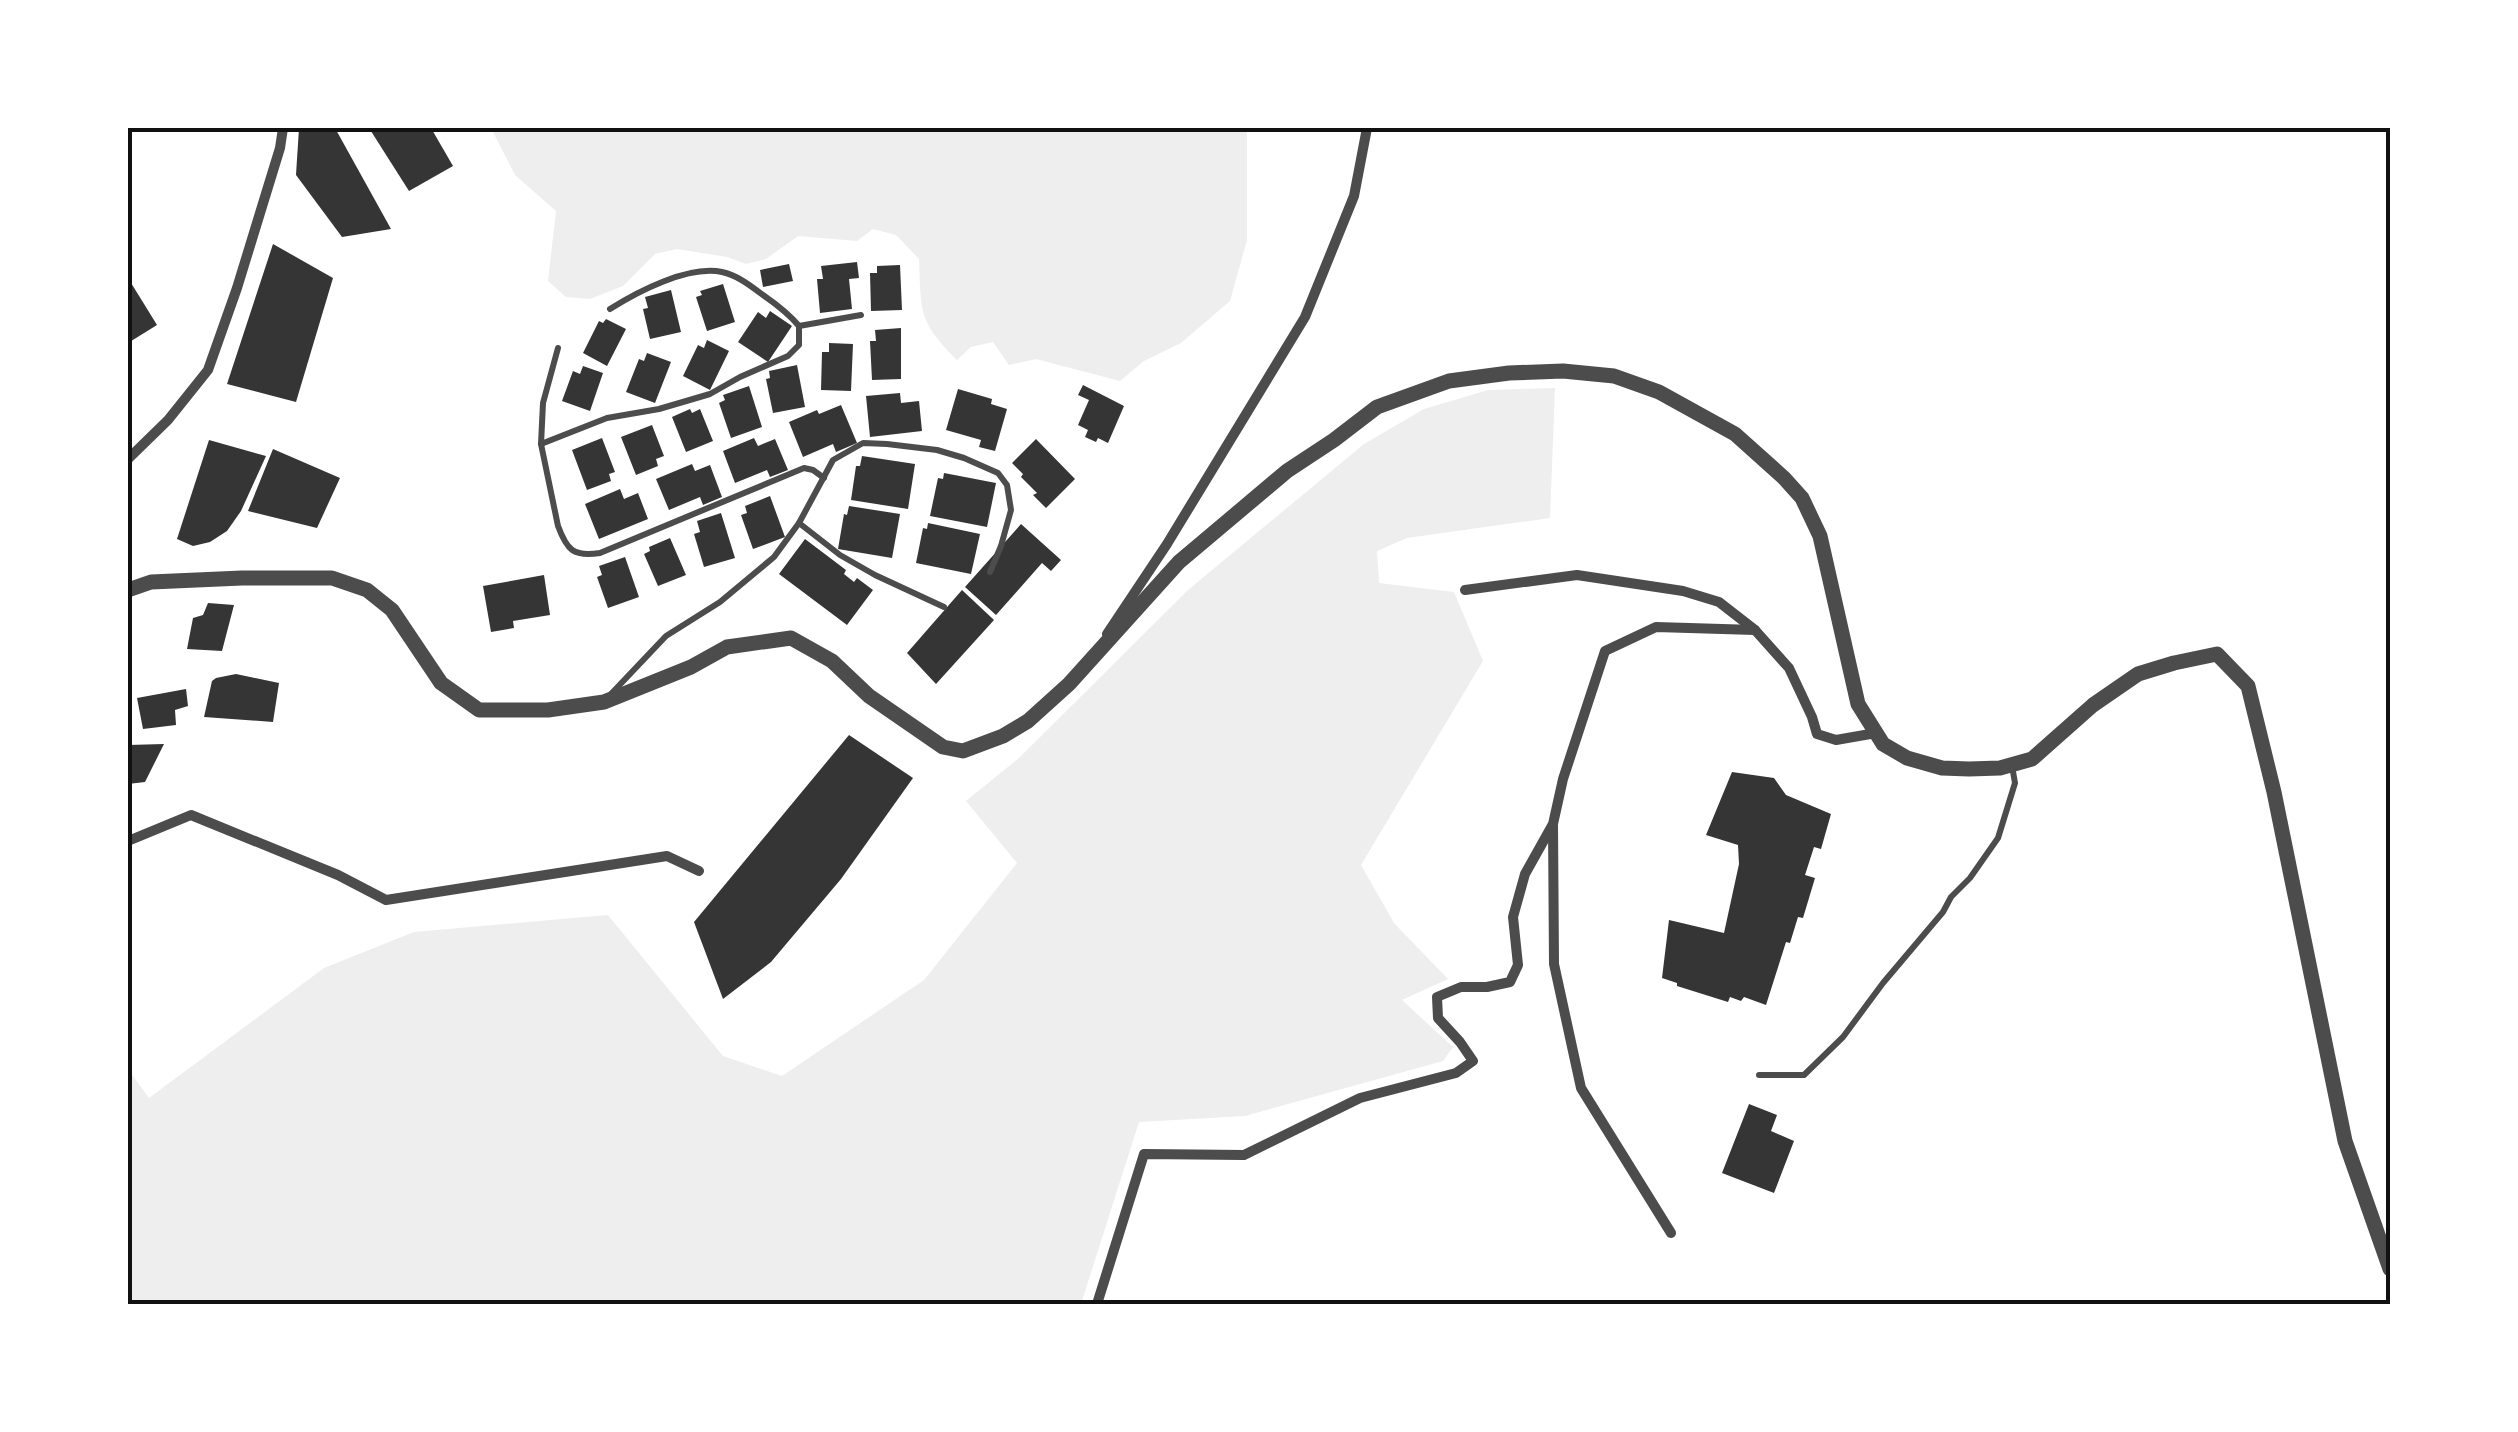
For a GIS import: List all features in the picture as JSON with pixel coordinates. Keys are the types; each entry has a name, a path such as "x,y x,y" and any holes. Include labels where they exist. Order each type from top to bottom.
{"street":[{"path":"128,459 168,420 208,370 237,288 283,128"},
{"path":"1097,650 1168,544 1305,317 1354,196 1367,128"},
{"path":"128,590 151,582 242,578 332,578 368,590 392,610 440,683 479,710 548,710 604,702 691,667 727,647 790,638 832,661 869,696 943,747 963,751 1028,722 1069,684 1180,562 1287,471 1377,407 1449,382 1509,373 1563,371 1614,376 1659,392 1735,434 1802,498 1820,536 1858,704 1883,744 1907,758 1942,768 2000,768 2032,758 2093,705 2138,674 2174,663 2217,654 2248,686 2274,792 2345,1141 2390,1269"},
{"path":"1464,590 1577,575 1683,591 1718,602 1755,630 1789,668 1818,734 1836,740 1876,733"},
{"path":"1671,1233 1581,1088 1554,964 1554,824 1563,779 1606,651 1656,628 1755,630"},
{"path":"128,842 191,815 338,874 386,900 667,856 699,872"},
{"path":"1097,1304 1144,1154 1244,1155 1360,1098 1456,1073 1473,1061 1438,1018 1437,996 1461,987 1487,988 1510,982 1518,965 1513,917 1525,874 1554,824"}],"lane":[{"path":"541,444 606,418 659,409 710,394 788,356 799,345 800,326 793,319 749,284 721,272 691,273 632,296 610,310"},
{"path":"800,326 861,315"},
{"path":"558,348 544,403 541,444 563,538 572,552 585,556 600,553 804,468 824,478"},
{"path":"604,702 666,636 720,602 774,557 799,523 833,460 863,443 936,450 998,473 1007,485 1011,510 1002,546 990,572"},
{"path":"799,523 840,555 944,607"},
{"path":"1759,1075 1804,1075 1843,1037 1998,838 2015,783 2012,764"}],"shaded area":[{"path":"491,128 1250,128 1247,240 1230,301 1181,343 1144,361 1120,381 1036,359 1009,365 993,342 971,347 957,360 928,325 920,291 919,259 896,235 873,229 857,241 798,236 766,259 746,264 677,249 655,254 623,286 590,299 566,297 548,281 556,211 515,175"},
{"path":"1555,388 1550,518 1407,538 1377,551 1379,583 1454,592 1483,661 1361,865 1394,923 1448,979 1402,1000 1453,1047 1443,1061 1245,1116 1139,1122 1081,1304 128,1304 128,1069 149,1098 324,968 414,932 608,915 723,1056 782,1076 924,980 1017,863 966,801 1019,758 1188,590 1364,444 1424,409 1488,390"}],"building":[{"path":"299,128 335,128 391,229 342,237 296,175"},
{"path":"369,128 431,128 453,166 409,191"},
{"path":"273,244 333,278 296,402 227,384"},
{"path":"857,262 859,278 849,279 852,309 820,313 817,279 823,279 821,266"},
{"path":"789,264 793,281 763,287 760,270"},
{"path":"900,265 902,310 871,311 870,273 877,273 877,266"},
{"path":"128,278 157,325 128,343"},
{"path":"723,284 735,322 707,331 696,297 702,295 700,291"},
{"path":"671,290 681,332 650,339 643,309 648,308 645,297"},
{"path":"770,311 792,326 768,362 738,342 758,312 766,318"},
{"path":"606,319 626,329 607,366 583,353 599,321 603,323"},
{"path":"901,328 901,379 872,380 870,341 876,341 875,330"},
{"path":"707,340 729,351 710,390 683,376 698,345 704,348"},
{"path":"829,343 853,344 851,391 821,390 822,352 829,352"},
{"path":"647,353 671,362 655,403 626,392 639,359 644,361"},
{"path":"797,365 805,407 773,413 766,379 770,378 769,371"},
{"path":"583,366 603,373 590,411 562,401 573,371 580,374"},
{"path":"1083,385 1124,406 1108,443 1085,437 1088,430 1078,425 1089,400 1078,395"},
{"path":"749,386 762,427 731,438 719,403 725,400 723,395"},
{"path":"958,389 992,399 991,404 1007,409 995,451 979,447 981,440 946,430"},
{"path":"900,393 901,403 919,401 922,431 870,437 866,396"},
{"path":"841,405 857,443 836,452 833,444 803,457 789,422"},
{"path":"690,409 692,413 700,409 713,441 686,452 672,417"},
{"path":"652,425 664,456 656,459 658,466 636,475 621,437"},
{"path":"602,438 615,472 609,474 611,481 587,490 572,450"},
{"path":"754,438 758,446 775,439 788,470 770,477 767,470 735,483 723,451"},
{"path":"1036,439 1075,479 1046,508 1012,463"},
{"path":"209,440 266,456 241,511 227,531 210,542 193,546 177,539"},
{"path":"273,449 340,478 317,528 248,511"},
{"path":"862,456 915,464 908,509 851,500 856,466 860,466"},
{"path":"692,464 695,471 710,465 722,497 703,505 700,497 669,510 656,479"},
{"path":"944,473 996,483 987,527 930,516 938,478 943,479"},
{"path":"620,489 624,499 638,493 648,519 599,539 585,504"},
{"path":"770,496 785,537 753,549 741,515 747,513 745,506"},
{"path":"849,506 900,514 892,558 838,549"},
{"path":"721,513 735,558 704,567 694,534 700,532 697,521"},
{"path":"928,523 980,534 971,574 916,563 923,528 927,529"},
{"path":"1021,524 1061,560 1051,571 1042,563 996,615 965,587"},
{"path":"670,538 686,575 658,586 644,554 650,551 649,547"},
{"path":"805,539 846,570 844,574 854,582 857,578 873,590 847,625 779,574"},
{"path":"625,557 639,597 608,608 597,577 602,575 599,566"},
{"path":"544,575 550,615 513,621 514,628 491,632 483,586"},
{"path":"962,590 994,620 936,684 907,653"},
{"path":"208,603 234,605 222,651 187,649 193,618 203,615"},
{"path":"236,674 279,683 273,722 204,717 212,681"},
{"path":"186,689 188,706 175,710 176,725 143,729 137,698"},
{"path":"849,735 913,778 841,879 771,962 723,999 694,922"},
{"path":"164,744 145,782 128,784 128,745"},
{"path":"1732,772 1774,778 1786,795 1831,814 1821,849 1814,847 1805,875 1815,878 1803,918 1798,917 1790,943 1786,942 1766,1005 1744,997 1741,1001 1730,997 1728,1002 1662,978 1669,920 1724,933 1739,864 1738,845 1706,835"},
{"path":"1749,1104 1777,1115 1771,1131 1794,1141 1774,1193 1722,1173"}]}
